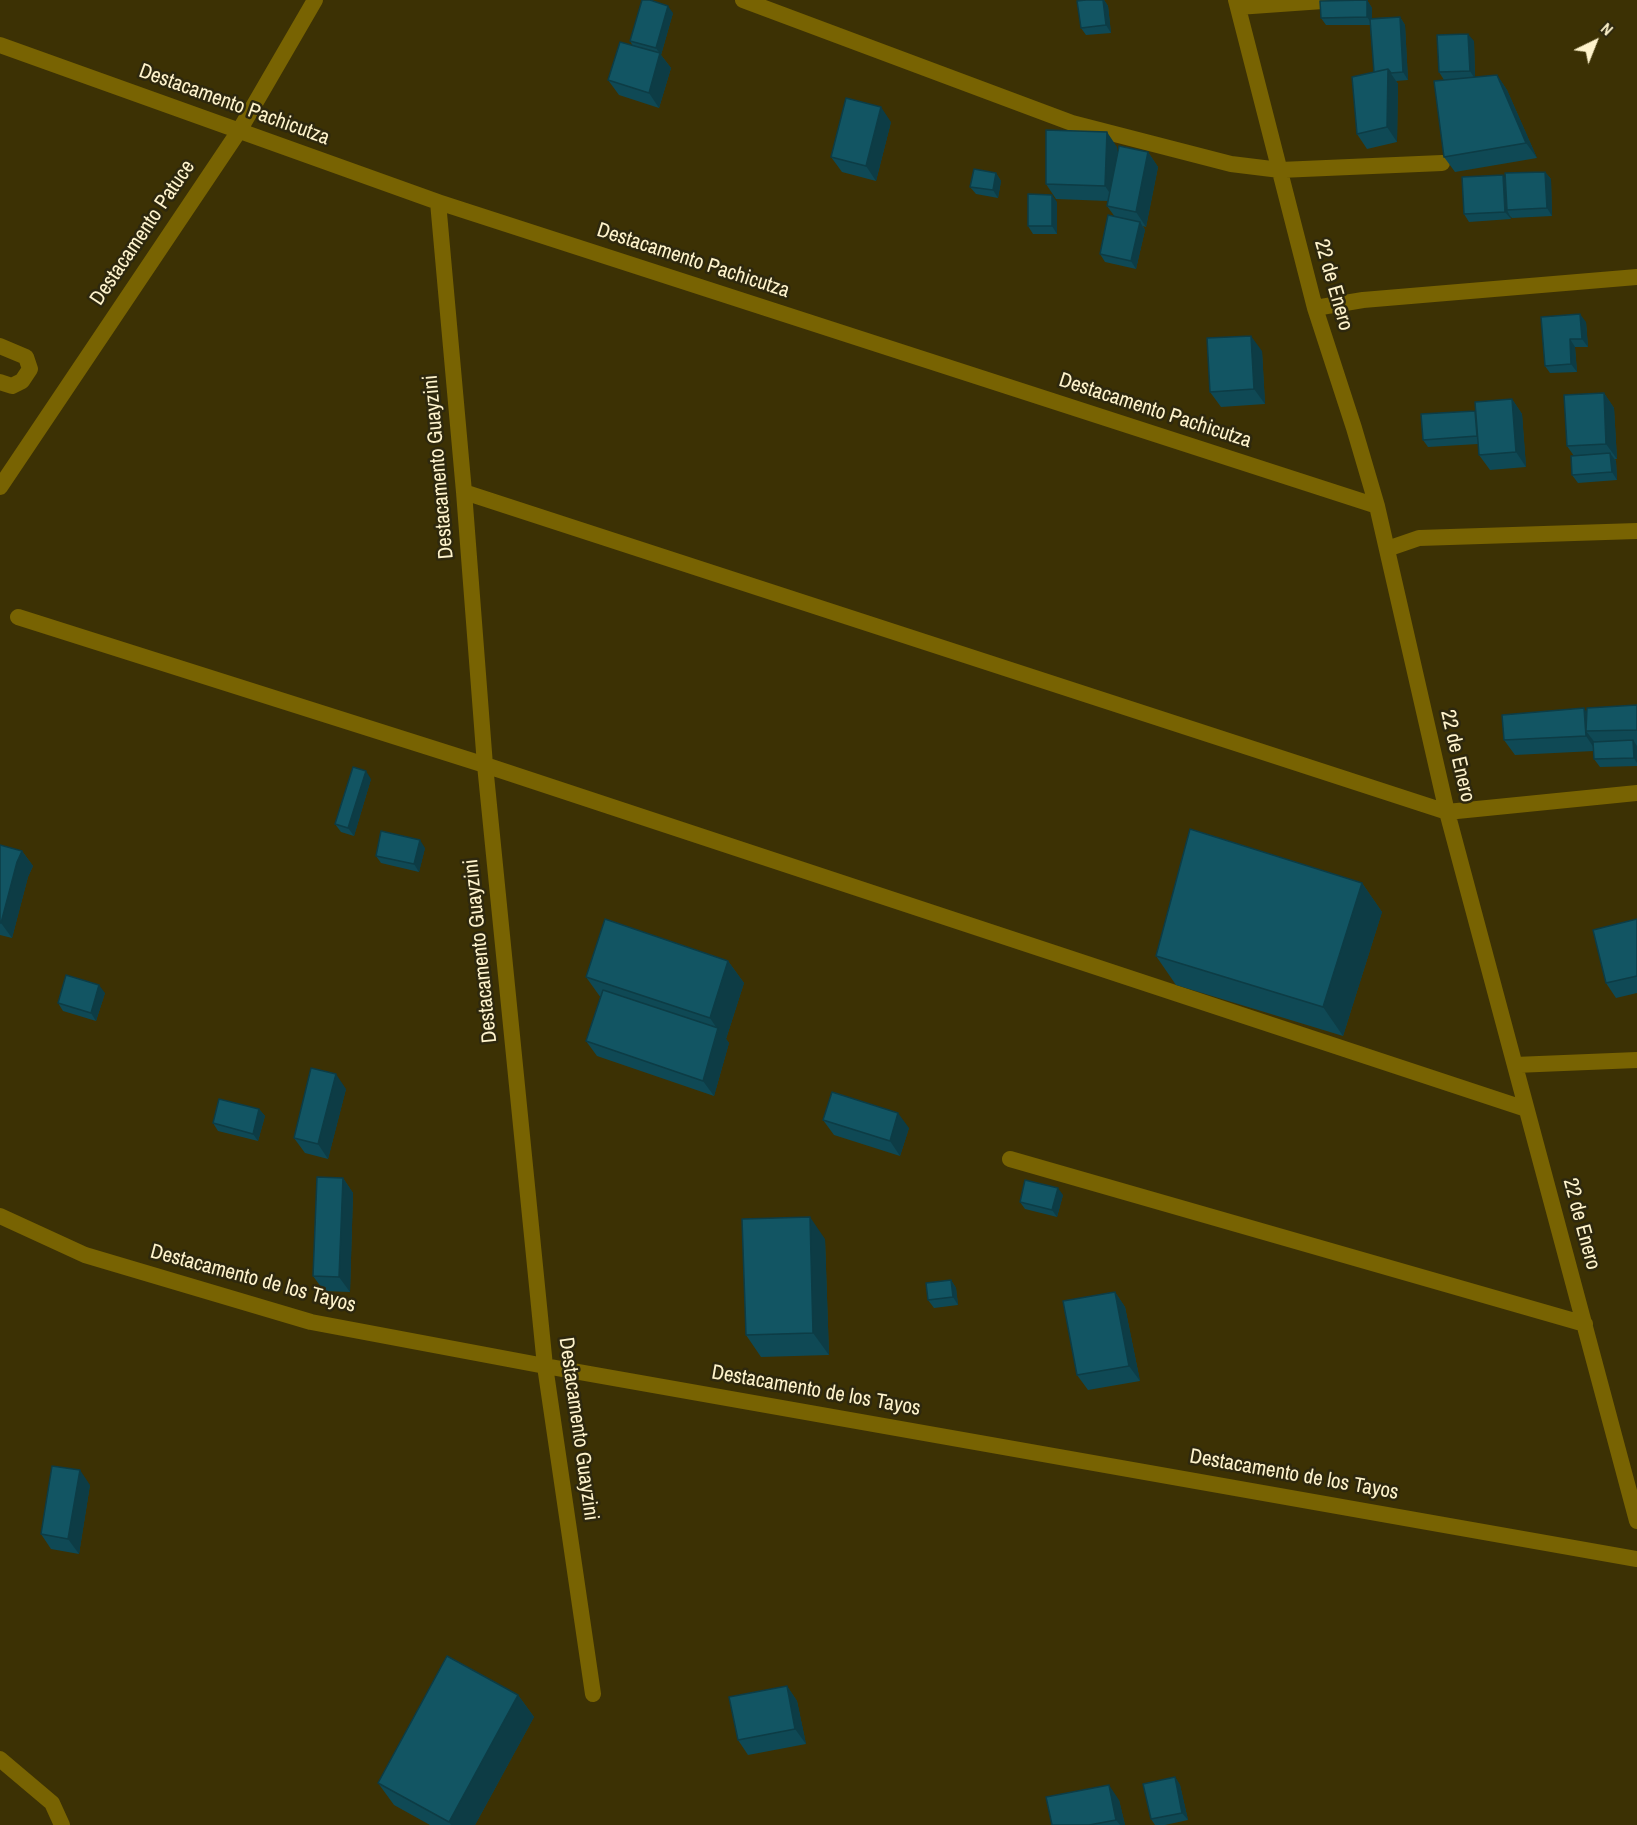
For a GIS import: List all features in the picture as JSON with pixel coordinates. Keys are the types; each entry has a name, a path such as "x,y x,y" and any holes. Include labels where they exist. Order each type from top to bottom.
{"street":[{"name":"Destacamento Patuce","path":"0,487 239,131 315,0"},
{"path":"743,0 1072,123 1231,164 1280,170 1442,164"},
{"path":"1237,4 1337,0"},
{"name":"22 de Enero","path":"1237,4 1315,308 1377,506 1447,812 1637,1521"},
{"name":"Destacamento Pachicutza","path":"0,45 438,202 1377,506"},
{"name":"Destacamento Guayzini","path":"438,202 485,765 545,1366 593,1694"},
{"path":"1315,308 1363,300 1637,277"},
{"path":"0,346 26,357 30,369 22,381 12,386 0,382"},
{"path":"464,492 1447,812 1637,793"},
{"path":"1387,549 1419,538 1637,531"},
{"path":"18,616 485,765 1526,1109"},
{"path":"1515,1065 1637,1060"},
{"path":"1010,1159 1585,1324"},
{"name":"Destacamento de los Tayos","path":"0,1216 85,1256 311,1322 545,1366 1637,1559"},
{"path":"0,1759 52,1803 62,1825"}],"building":[{"path":"642,0 668,6 656,48 630,41"},
{"path":"1103,0 1106,25 1081,28 1077,1"},
{"path":"1367,0 1367,17 1321,18 1320,1"},
{"path":"1400,17 1403,72 1391,73 1388,69 1374,72 1370,19"},
{"path":"1468,34 1470,71 1439,72 1437,35"},
{"path":"620,42 660,53 649,93 608,80"},
{"path":"1388,69 1387,127 1357,134 1352,77"},
{"path":"1497,75 1526,143 1444,157 1434,81"},
{"path":"846,98 881,107 866,166 831,157"},
{"path":"1046,130 1107,132 1105,186 1046,184"},
{"path":"1119,146 1148,152 1136,212 1107,206"},
{"path":"974,169 996,173 993,190 970,187"},
{"path":"1545,172 1547,208 1507,210 1505,173"},
{"path":"1503,175 1505,212 1464,214 1462,177"},
{"path":"1028,194 1052,195 1052,226 1028,226"},
{"path":"1108,215 1140,222 1131,261 1100,254"},
{"path":"1580,314 1582,339 1570,339 1571,364 1545,366 1541,317"},
{"path":"1251,336 1254,389 1210,392 1207,338"},
{"path":"1604,393 1606,444 1567,446 1564,395"},
{"path":"1512,399 1516,452 1479,455 1475,402"},
{"path":"1475,411 1477,436 1423,440 1421,414"},
{"path":"1610,453 1612,472 1572,475 1571,456"},
{"path":"1637,705 1637,730 1586,731 1587,708"},
{"path":"1584,708 1586,736 1504,740 1502,715"},
{"path":"1633,740 1634,758 1594,759 1593,742"},
{"path":"353,767 366,771 348,828 335,824"},
{"path":"1190,829 1362,883 1323,1007 1156,956"},
{"path":"381,831 420,840 414,864 376,856"},
{"path":"0,845 22,851 1,923 0,923"},
{"path":"605,919 728,961 710,1018 586,977"},
{"path":"1637,919 1637,976 1606,983 1593,930"},
{"path":"66,975 99,985 91,1013 58,1003"},
{"path":"603,990 718,1028 703,1081 586,1041"},
{"path":"311,1068 336,1074 318,1144 294,1138"},
{"path":"832,1092 898,1113 890,1141 823,1120"},
{"path":"219,1099 259,1109 253,1134 213,1123"},
{"path":"317,1177 343,1178 339,1277 313,1276"},
{"path":"1025,1180 1058,1188 1052,1210 1020,1202"},
{"path":"810,1217 813,1333 746,1335 742,1219"},
{"path":"951,1280 953,1297 928,1300 926,1283"},
{"path":"1115,1292 1129,1366 1077,1375 1063,1301"},
{"path":"52,1466 80,1470 68,1539 41,1534"},
{"path":"447,1656 518,1695 449,1822 378,1783"},
{"path":"787,1686 795,1729 738,1740 729,1697"},
{"path":"1175,1777 1182,1813 1151,1819 1143,1784"},
{"path":"1109,1785 1116,1820 1089,1825 1052,1825 1046,1797"}]}
